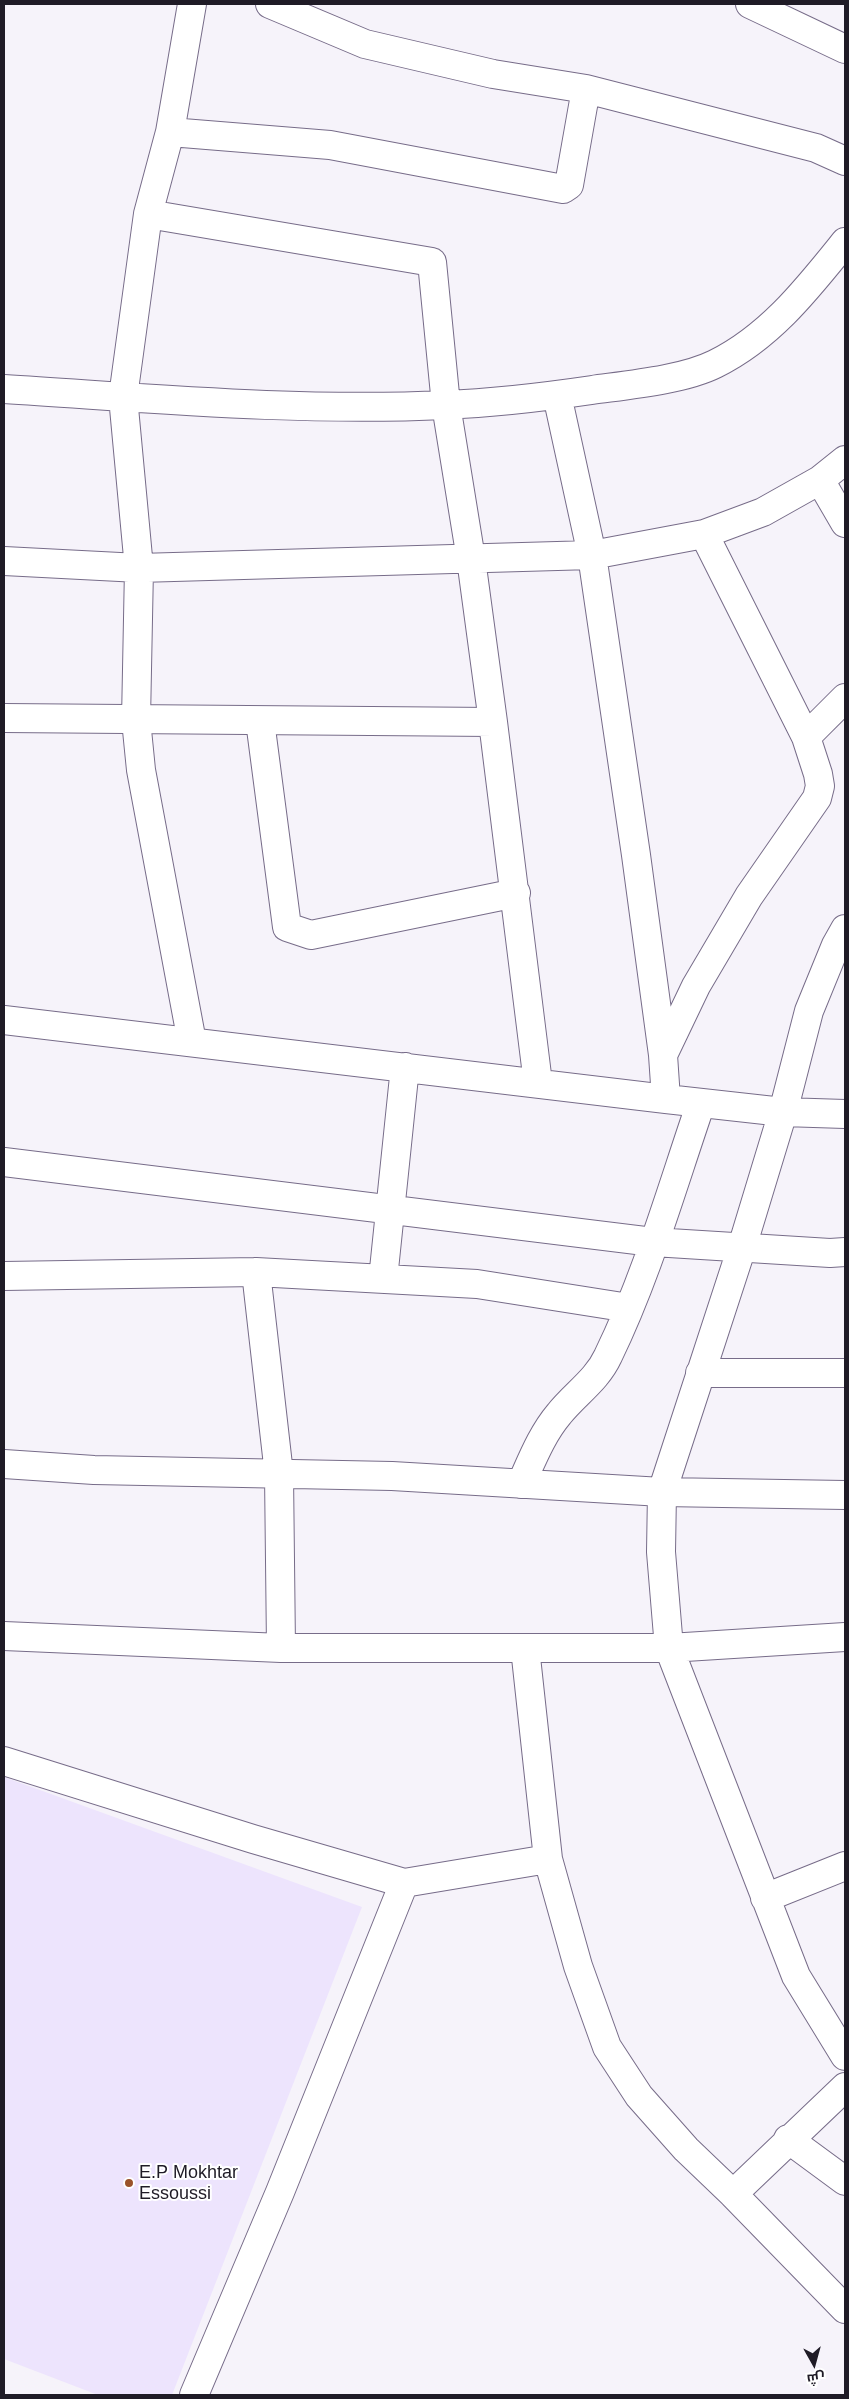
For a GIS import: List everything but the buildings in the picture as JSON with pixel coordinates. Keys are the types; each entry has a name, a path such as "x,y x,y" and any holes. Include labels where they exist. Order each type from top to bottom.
{"street":[{"path":"192,4 170,132 148,214 123,397 139,568 136,720 141,770 192,1042"},
{"path":"270,4 365,44 494,74 586,89 816,148 845,161"},
{"path":"750,4 845,49"},
{"path":"170,132 330,146 563,189 569,185 586,89"},
{"path":"148,214 432,262 446,406 471,559 516,893 538,1083"},
{"path":"4,389 300,407 446,406 557,395 665,379 714,365 750,343 791,307 845,242"},
{"path":"557,395 592,555 663,1055 666,1099"},
{"path":"4,561 139,568 592,555 704,534 763,512 820,480 845,460"},
{"path":"820,480 845,523"},
{"path":"663,1055 696,986 749,896 817,798 820,786 806,737 704,534"},
{"path":"806,737 845,698"},
{"path":"4,718 260,722 493,722"},
{"path":"260,722 287,927 311,935 516,893"},
{"path":"845,928 836,944 809,1011 783,1112 742,1248 662,1492 661,1552 670,1648 796,1976 845,2056"},
{"path":"4,1020 701,1103 783,1112 845,1114"},
{"path":"383,1279 406,1067"},
{"path":"521,1484 548,1428 558,1414 600,1369 629,1308 701,1103"},
{"path":"4,1162 653,1242 830,1253 845,1252"},
{"path":"4,1276 256,1272 477,1284 629,1308"},
{"path":"256,1272 280,1474 281,1648"},
{"path":"700,1374 845,1373"},
{"path":"4,1464 94,1470 392,1476 662,1492 845,1495"},
{"path":"4,1636 281,1648 670,1648 845,1637"},
{"path":"525,1648 548,1859 578,1966 607,2047 639,2096 686,2149 733,2194 845,2309"},
{"path":"4,1761 253,1839 404,1883 548,1859"},
{"path":"765,1898 845,1866"},
{"path":"194,2395 280,2192 404,1883"},
{"path":"733,2194 788,2139 845,2087"},
{"path":"788,2139 845,2181"}],"shaded area":[{"name":"E.P Mokhtar Essoussi","path":"4,1777 362,1907 172,2395 98,2395 4,2359"}],"place":[{"name":"E.P Mokhtar Essoussi","path":"129,2183"}]}
